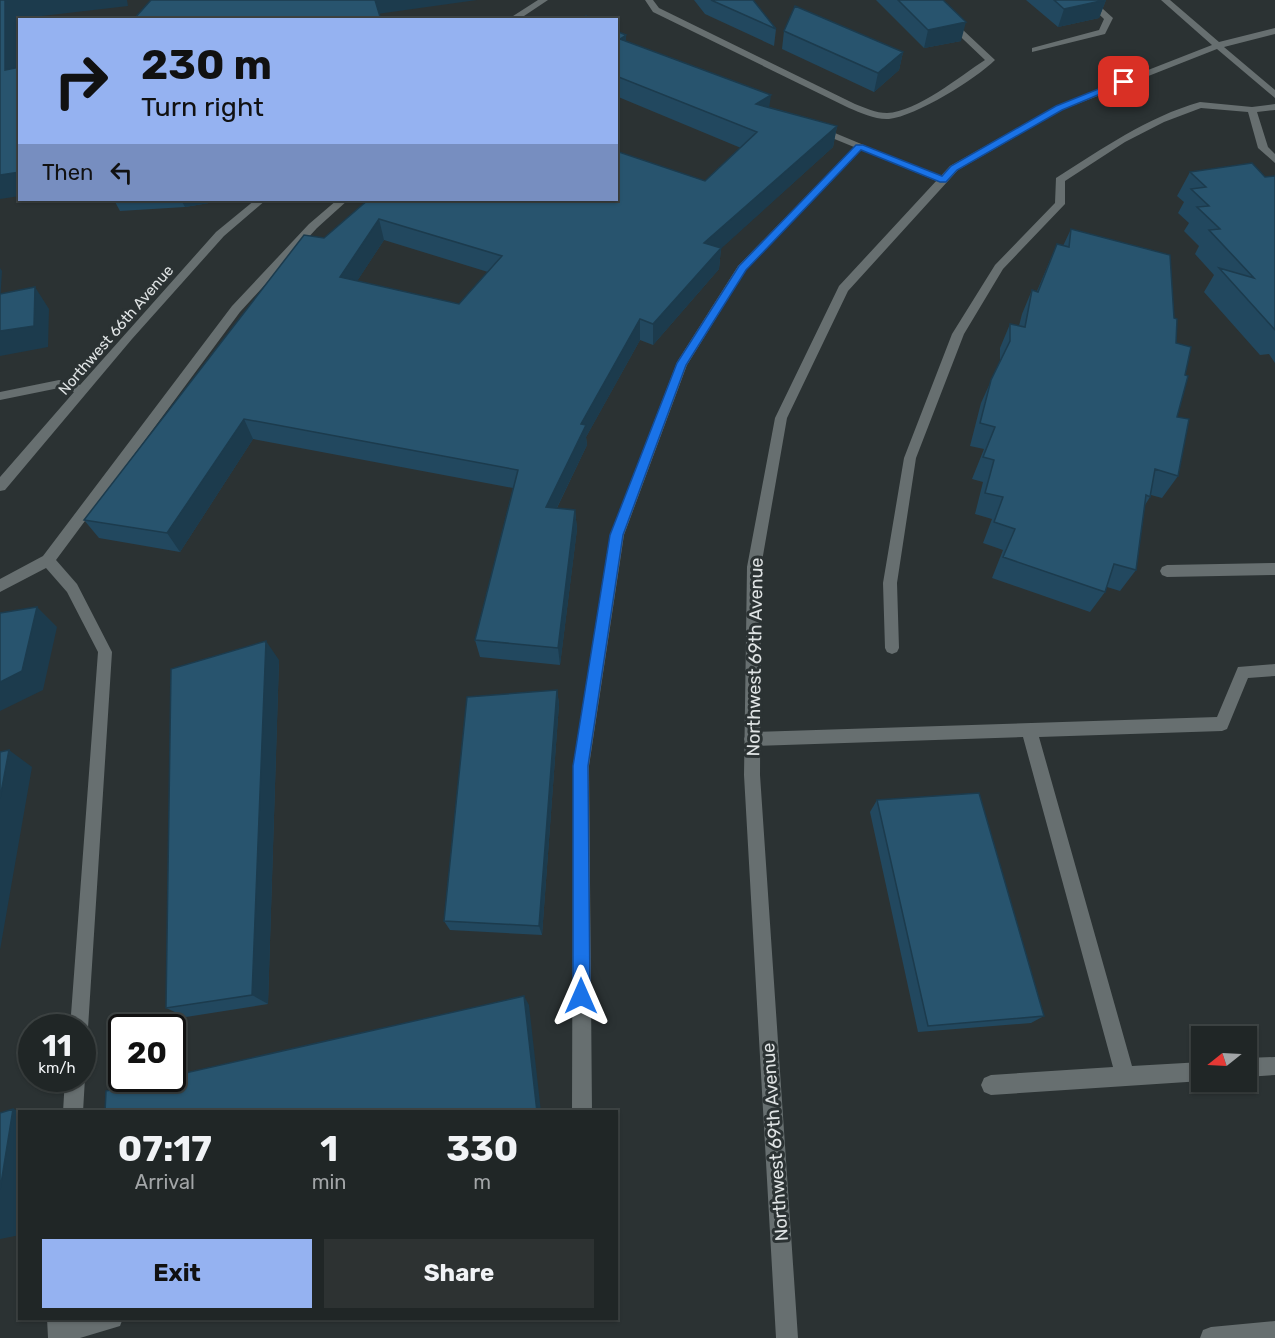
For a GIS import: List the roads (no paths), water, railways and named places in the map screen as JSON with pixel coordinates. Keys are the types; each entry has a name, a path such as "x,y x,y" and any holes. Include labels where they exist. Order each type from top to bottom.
{"street":[{"path":"514,18 544,0"},
{"path":"649,0 656,10 852,106 870,114 890,116 910,111 991,60 926,0"},
{"path":"1035,50 1102,32 1109,18 1088,0"},
{"path":"1165,0 1275,94"},
{"name":"Northwest 69th Avenue","path":"787,1338 752,739 754,567 781,418 843,289 954,168 1059,108 1220,45 1275,31"},
{"path":"892,648 890,583 910,458 958,334 999,267 1059,204 1059,180 1122,140 1161,120 1200,105 1252,110 1275,106"},
{"path":"1252,110 1263,148 1275,160"},
{"path":"806,124 943,180"},
{"path":"582,1110 581,766 617,535 681,365 742,268 860,147"},
{"name":"Northwest 66th Avenue","path":"0,486 220,234 260,201"},
{"path":"0,586 48,560 236,309 314,226 342,201"},
{"path":"0,396 60,384 84,390"},
{"path":"48,560 72,588 105,652 80,1014"},
{"path":"1167,571 1275,569"},
{"path":"752,739 1222,724 1243,672 1275,670"},
{"path":"1029,730 1125,1076"},
{"path":"1257,1067 1275,1066"},
{"path":"991,1085 1191,1072"},
{"path":"73,1110 74,1092"},
{"path":"53,1332 104,1320"},
{"path":"1210,1338 1275,1332"}]}
